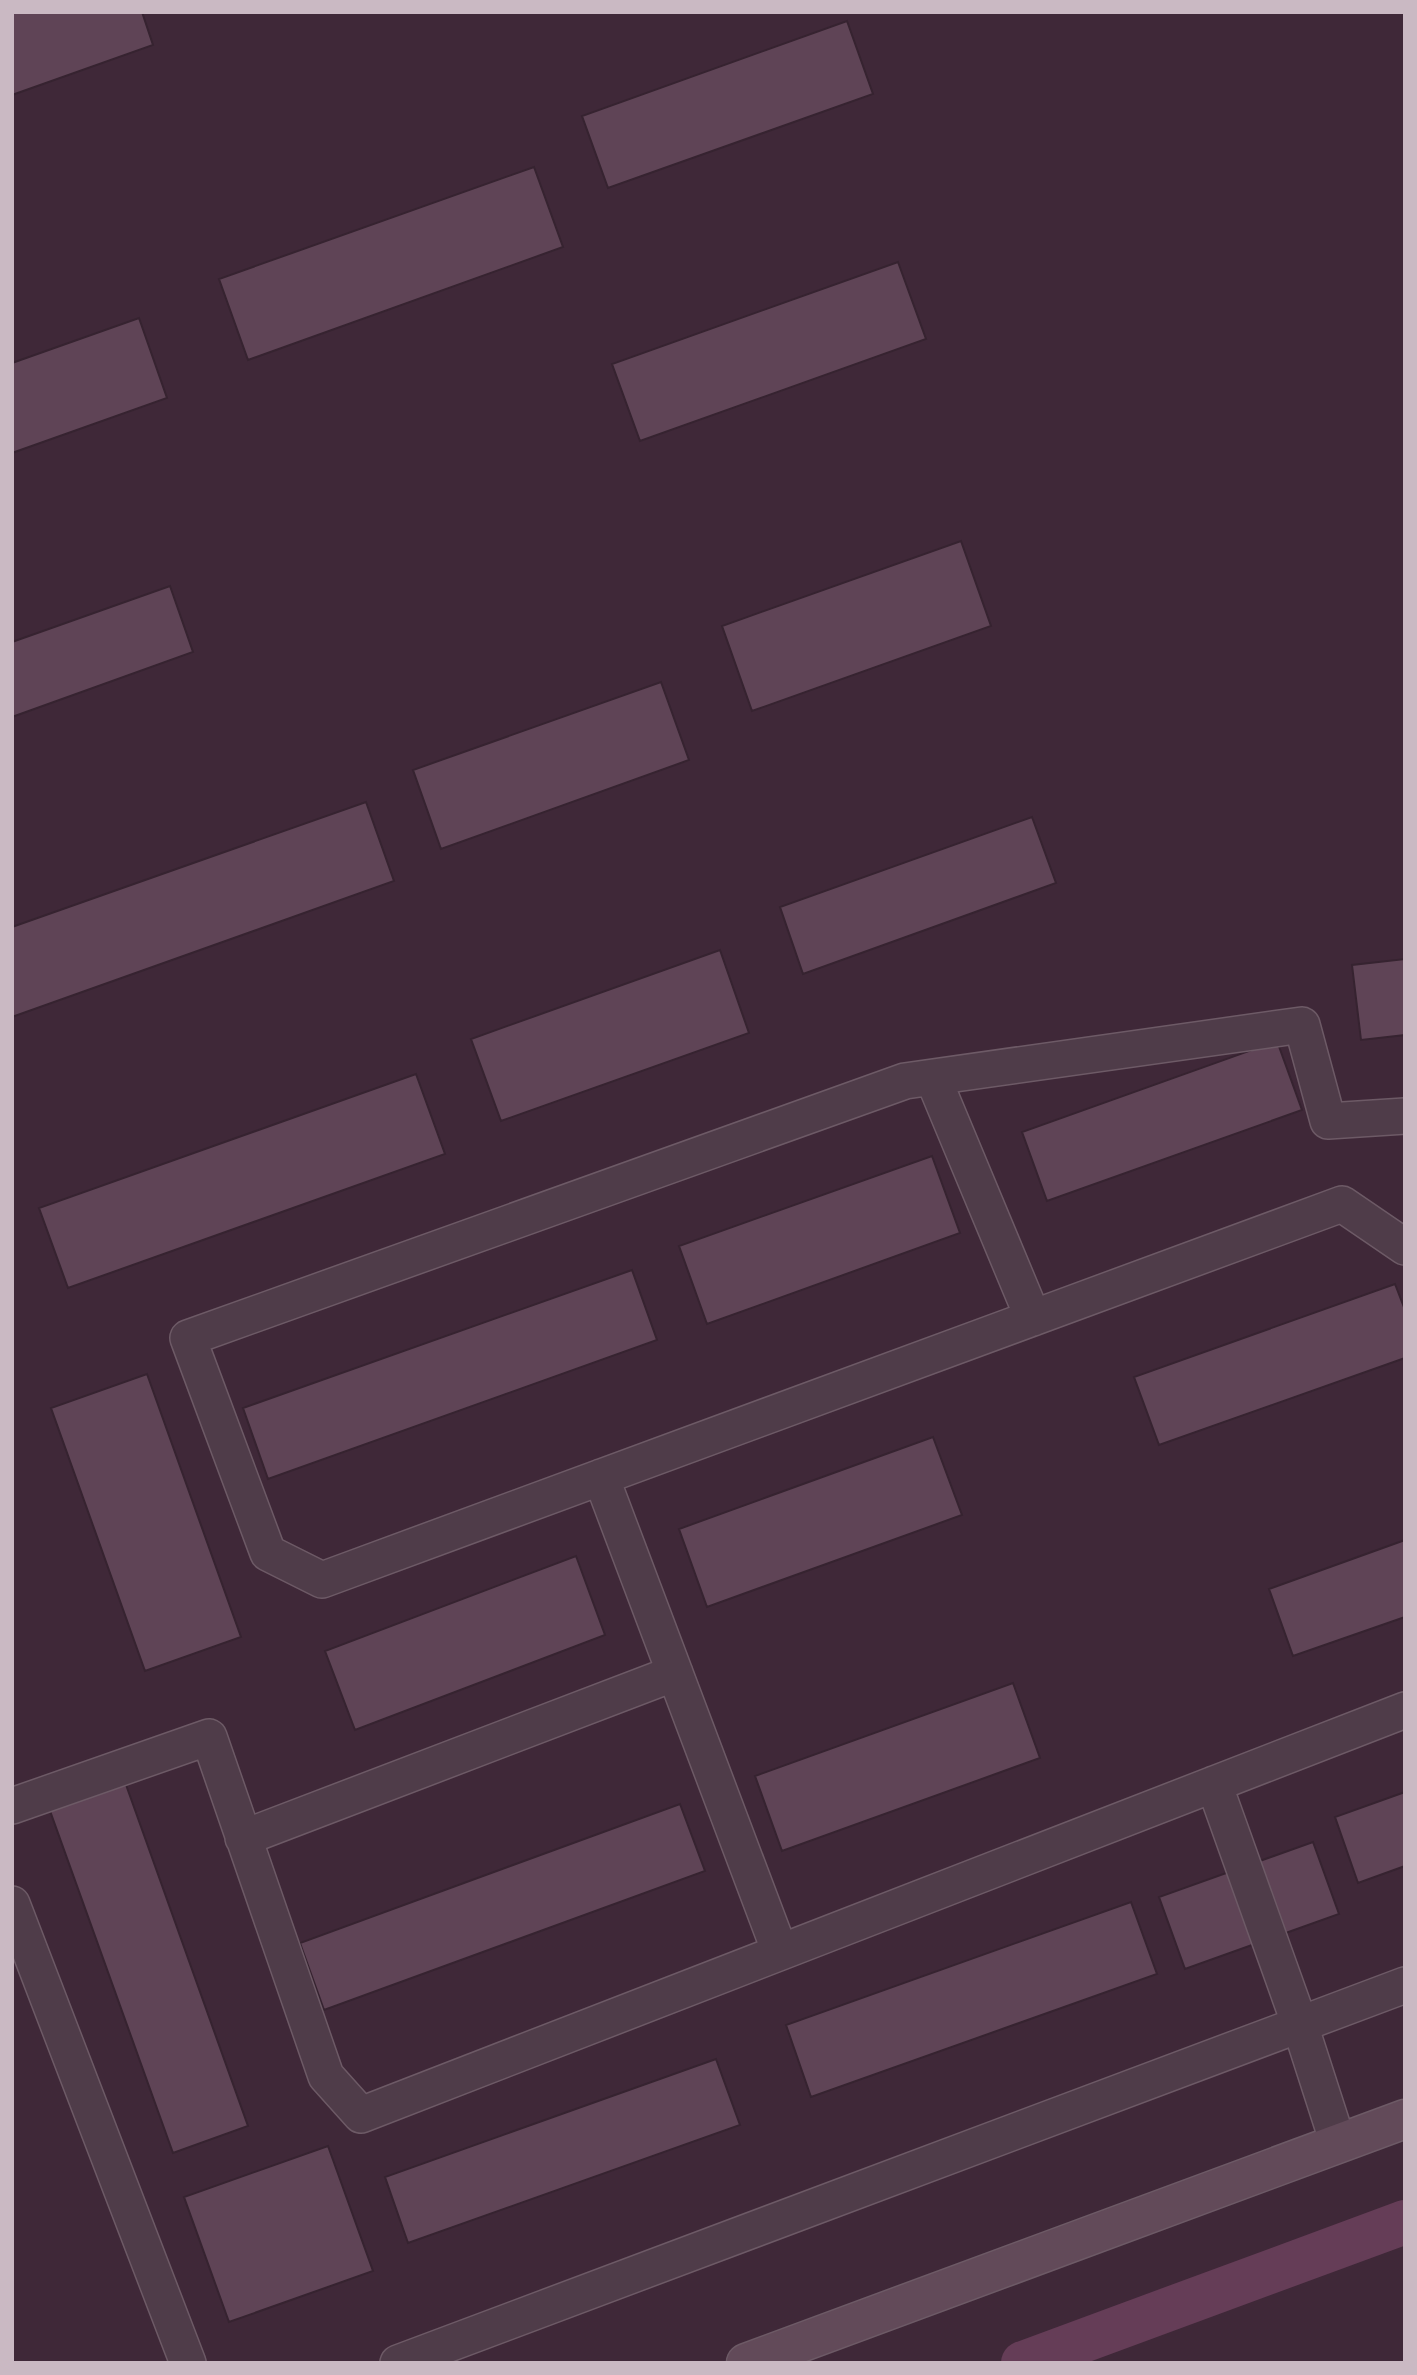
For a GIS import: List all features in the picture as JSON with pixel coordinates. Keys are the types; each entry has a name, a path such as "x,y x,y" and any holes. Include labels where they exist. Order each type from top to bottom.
{"street":[{"path":"1405,1116 1328,1121 1302,1025 905,1081 188,1338 268,1553 322,1580 1342,1204 1405,1247"},
{"path":"933,1078 1033,1318"},
{"path":"601,1477 780,1952"},
{"path":"243,1838 675,1673"},
{"path":"12,1806 209,1737 326,2076 361,2115 1405,1710"},
{"path":"1214,1784 1300,2025 1338,2143"},
{"path":"12,1904 188,2363"},
{"path":"398,2363 1405,1985"},
{"path":"746,2363 1405,2119"}],"building":[{"path":"12,12 142,12 153,45 12,95"},
{"path":"847,21 873,94 608,188 582,116"},
{"path":"534,167 563,247 248,360 219,279"},
{"path":"898,262 926,339 640,441 612,364"},
{"path":"139,318 167,398 12,453 12,363"},
{"path":"961,541 991,626 752,711 722,626"},
{"path":"170,586 193,652 12,717 12,642"},
{"path":"661,682 689,760 441,849 413,770"},
{"path":"366,802 394,881 12,1017 12,927"},
{"path":"1032,817 1056,883 803,974 780,907"},
{"path":"720,950 749,1033 501,1121 471,1039"},
{"path":"1405,959 1405,1035 1361,1040 1352,965"},
{"path":"1277,1041 1302,1110 1047,1201 1022,1132"},
{"path":"416,1074 445,1154 68,1288 39,1208"},
{"path":"932,1156 960,1233 707,1324 679,1246"},
{"path":"632,1270 657,1340 268,1479 243,1408"},
{"path":"1395,1284 1405,1310 1405,1358 1159,1445 1134,1377"},
{"path":"147,1374 241,1637 145,1671 51,1408"},
{"path":"933,1437 962,1515 707,1607 679,1529"},
{"path":"1405,1540 1405,1617 1293,1656 1269,1589"},
{"path":"576,1556 605,1635 355,1730 325,1651"},
{"path":"1013,1683 1040,1758 782,1851 755,1776"},
{"path":"125,1782 248,2126 173,2153 49,1808"},
{"path":"1405,1792 1405,1866 1358,1883 1335,1817"},
{"path":"680,1804 705,1871 324,2010 300,1943"},
{"path":"1313,1842 1339,1914 1185,1969 1159,1897"},
{"path":"1131,1902 1157,1974 811,2097 786,2025"},
{"path":"716,2059 740,2125 408,2243 385,2177"},
{"path":"328,2146 373,2271 229,2322 184,2197"}],"waterway":[{"path":"1023,2363 1405,2222"}]}
